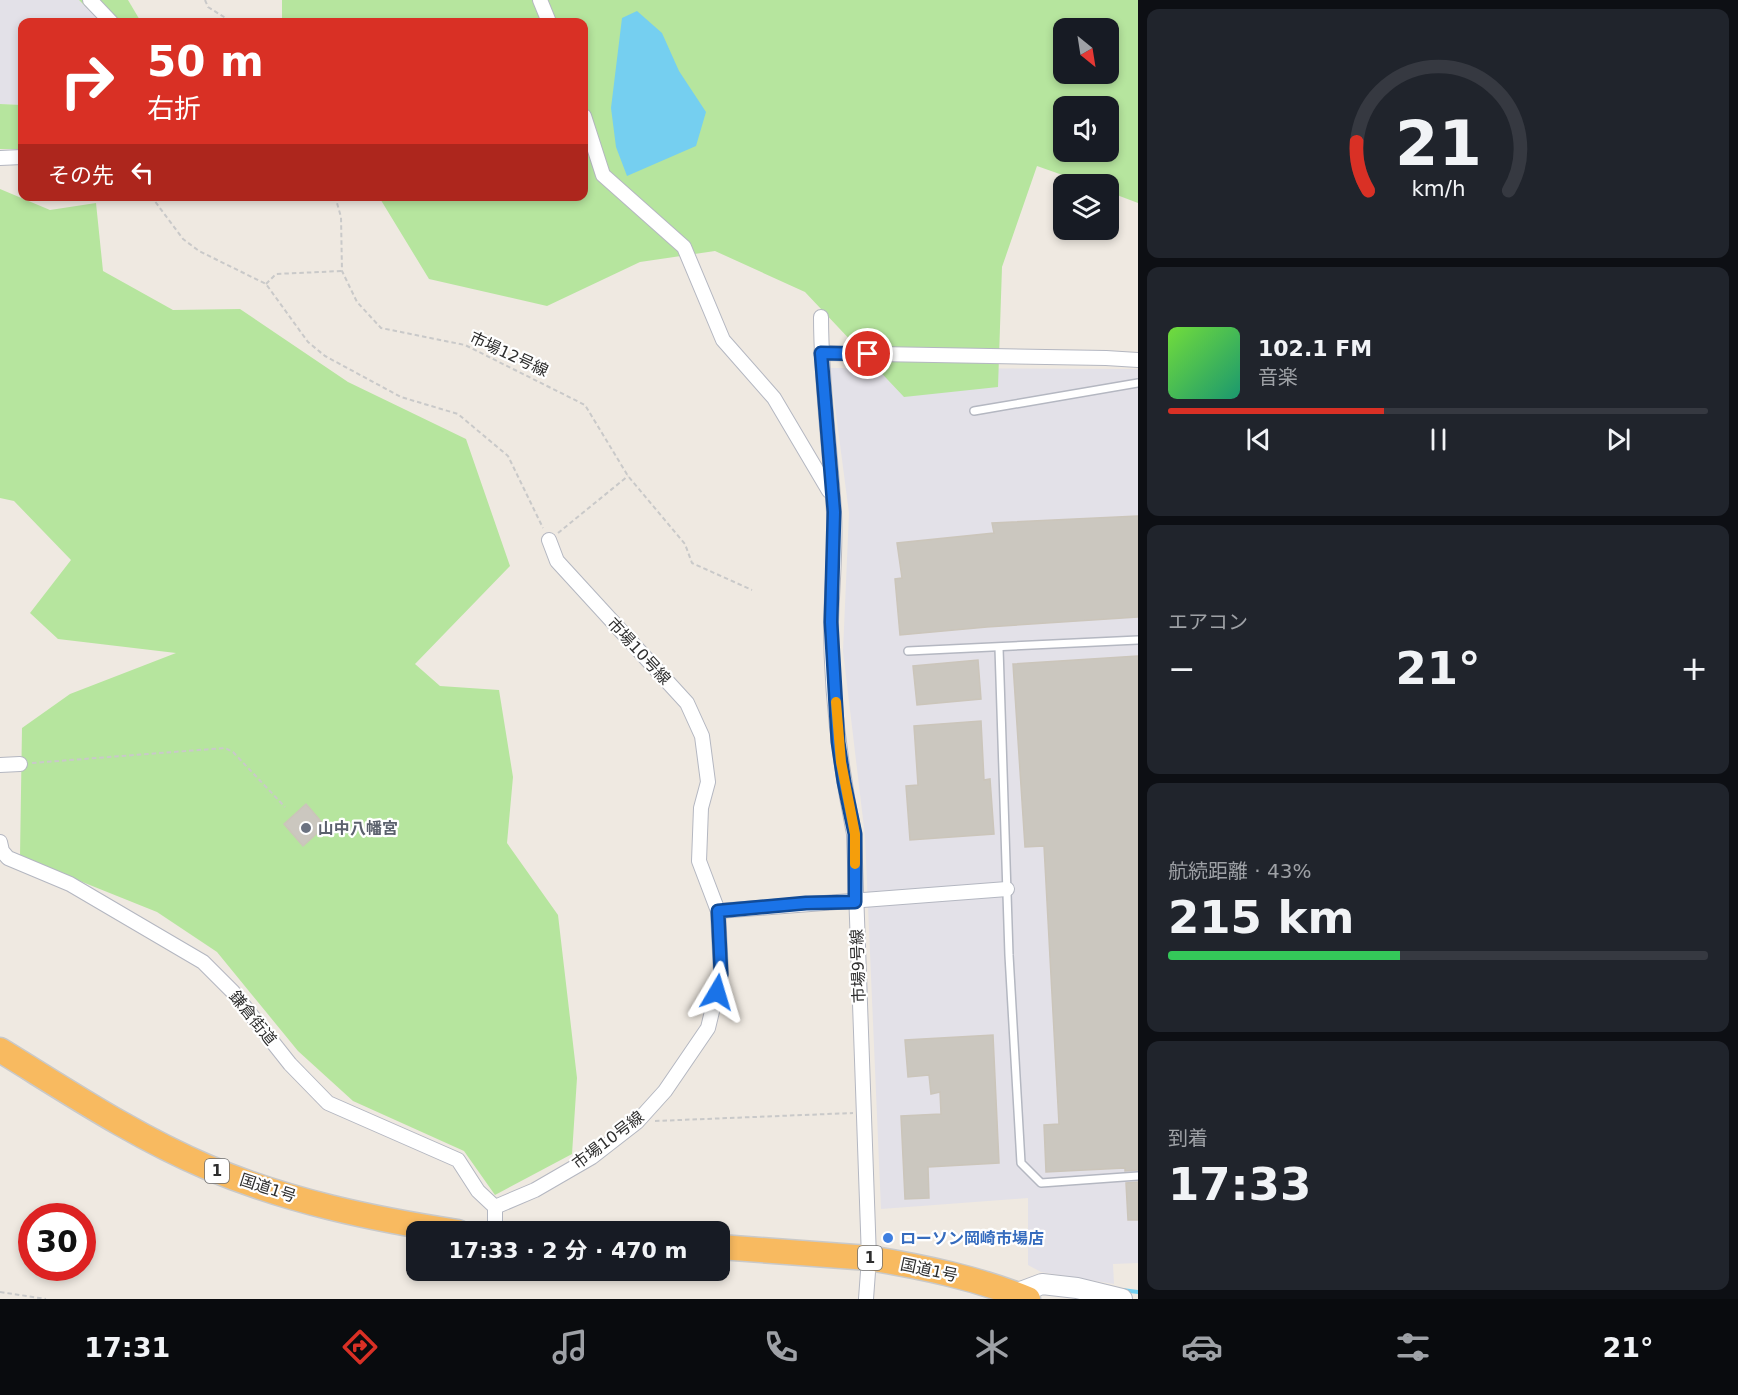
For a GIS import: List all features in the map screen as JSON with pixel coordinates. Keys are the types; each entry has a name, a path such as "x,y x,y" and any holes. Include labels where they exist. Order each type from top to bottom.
{"highway":[{"name":"国道1号","path":"0,1050 153,1142 206,1166 255,1185 334,1209 406,1222"},
{"name":"国道1号","path":"0,1066 125,1141 219,1186 304,1218 406,1238"},
{"name":"国道1号","path":"730,1249 869,1266 949,1286 988,1299"},
{"name":"国道1号","path":"730,1263 917,1266 965,1277 1022,1296"}],"main road":[{"path":"1022,1296 1042,1284 1077,1288 1122,1299"}],"street":[{"path":"90,0 107,18"},
{"path":"540,0 547,18"},
{"path":"588,128 603,175 684,247 723,340 774,398 831,496"},
{"path":"0,158 18,157"},
{"name":"市場9号線","path":"821,317 821,353 834,512 831,622 837,730 844,782 855,834 855,902 869,1266 866,1299"},
{"path":"821,353 1138,360"},
{"name":"市場10号線","path":"495,1207 535,1190 592,1157 637,1122 665,1091 708,1028 721,974 718,911 699,861 701,808 708,782 702,736 687,703 556,561 549,540"},
{"path":"0,765 20,764"},
{"name":"鎌倉街道","path":"0,842 2,851 8,858 70,884 203,962 233,992 290,1064 328,1103 458,1160 478,1191 495,1207"},
{"path":"718,911 1007,889"},
{"path":"495,1207 495,1221"}],"lane":[{"path":"974,411 1138,383"},
{"path":"908,651 1138,640"},
{"path":"999,648 1007,889 1021,1163 1041,1183 1138,1176"}],"path":[{"path":"205,0 208,6 226,18"},
{"path":"155,201 183,239 199,251 266,284 308,342 325,356 401,397 458,414 508,456 549,540 628,476"},
{"name":"市場12号線","path":"336,201 341,217 342,271 357,302 381,328 465,345 585,405 628,476 686,544 692,563 752,590"},
{"path":"266,284 276,274 342,271"},
{"path":"20,764 225,748 233,752 285,807"},
{"path":"637,1122 863,1113"},
{"path":"0,1292 46,1299"}],"shaded area":[{"path":"0,0 79,0 97,18 18,18 18,105 0,104"},
{"path":"830,368 1138,369 1138,1263 1113,1264 1114,1284 1041,1272 1028,1265 1028,1198 881,1209 865,836 843,651 849,513"}],"green space":[{"path":"79,0 128,0 139,18 97,18"},
{"path":"282,0 1138,0 1138,203 1119,196 1119,174 1060,174 1037,166 1002,267 998,387 904,397 805,292 715,251 640,262 547,306 429,279 381,201 588,201 588,18 282,18"},
{"path":"0,104 18,105 18,149 0,149"},
{"path":"0,189 18,197 18,201 29,201 50,210 96,203 103,271 173,310 240,309 348,382 466,439 510,566 415,664 440,686 499,690 513,777 507,843 558,915 577,1078 572,1154 495,1195 464,1151 353,1101 298,1051 217,952 157,912 20,857 22,728 70,694 176,653 58,639 30,613 71,560 14,501 0,498"}],"water":[{"path":"637,11 662,33 679,71 706,112 696,146 627,176 616,147 611,108 622,18"}],"building":[{"path":"1138,516 1138,617 900,635 895,579 902,578 897,543 994,533 992,523"},
{"path":"1138,656 1138,1170 1125,1171 1125,1168 1046,1172 1044,1125 1059,1124 1044,846 1025,847 1013,664"},
{"path":"978,660 981,699 917,705 913,666"},
{"path":"981,721 984,780 990,779 994,834 910,840 906,786 918,785 914,726"},
{"path":"306,804 325,826 303,846 284,824"},
{"path":"993,1035 999,1163 928,1167 929,1198 905,1199 901,1116 941,1114 940,1092 931,1094 929,1075 908,1077 905,1040"},
{"path":"1138,1182 1138,1220 1128,1220 1126,1183"}],"waterway":[{"path":"1122,1290 1138,1292"}],"slow traffic":[{"path":"836,702 838,742 855,834 855,864"}],"place":[{"name":"山中八幡宮","path":"306,828"},
{"name":"ローソン岡崎市場店","path":"888,1238"}],"route":[{"path":"717,992 721,974 718,911 806,903 855,902 855,834 838,742 831,622 834,512 821,353 868,354"}]}
